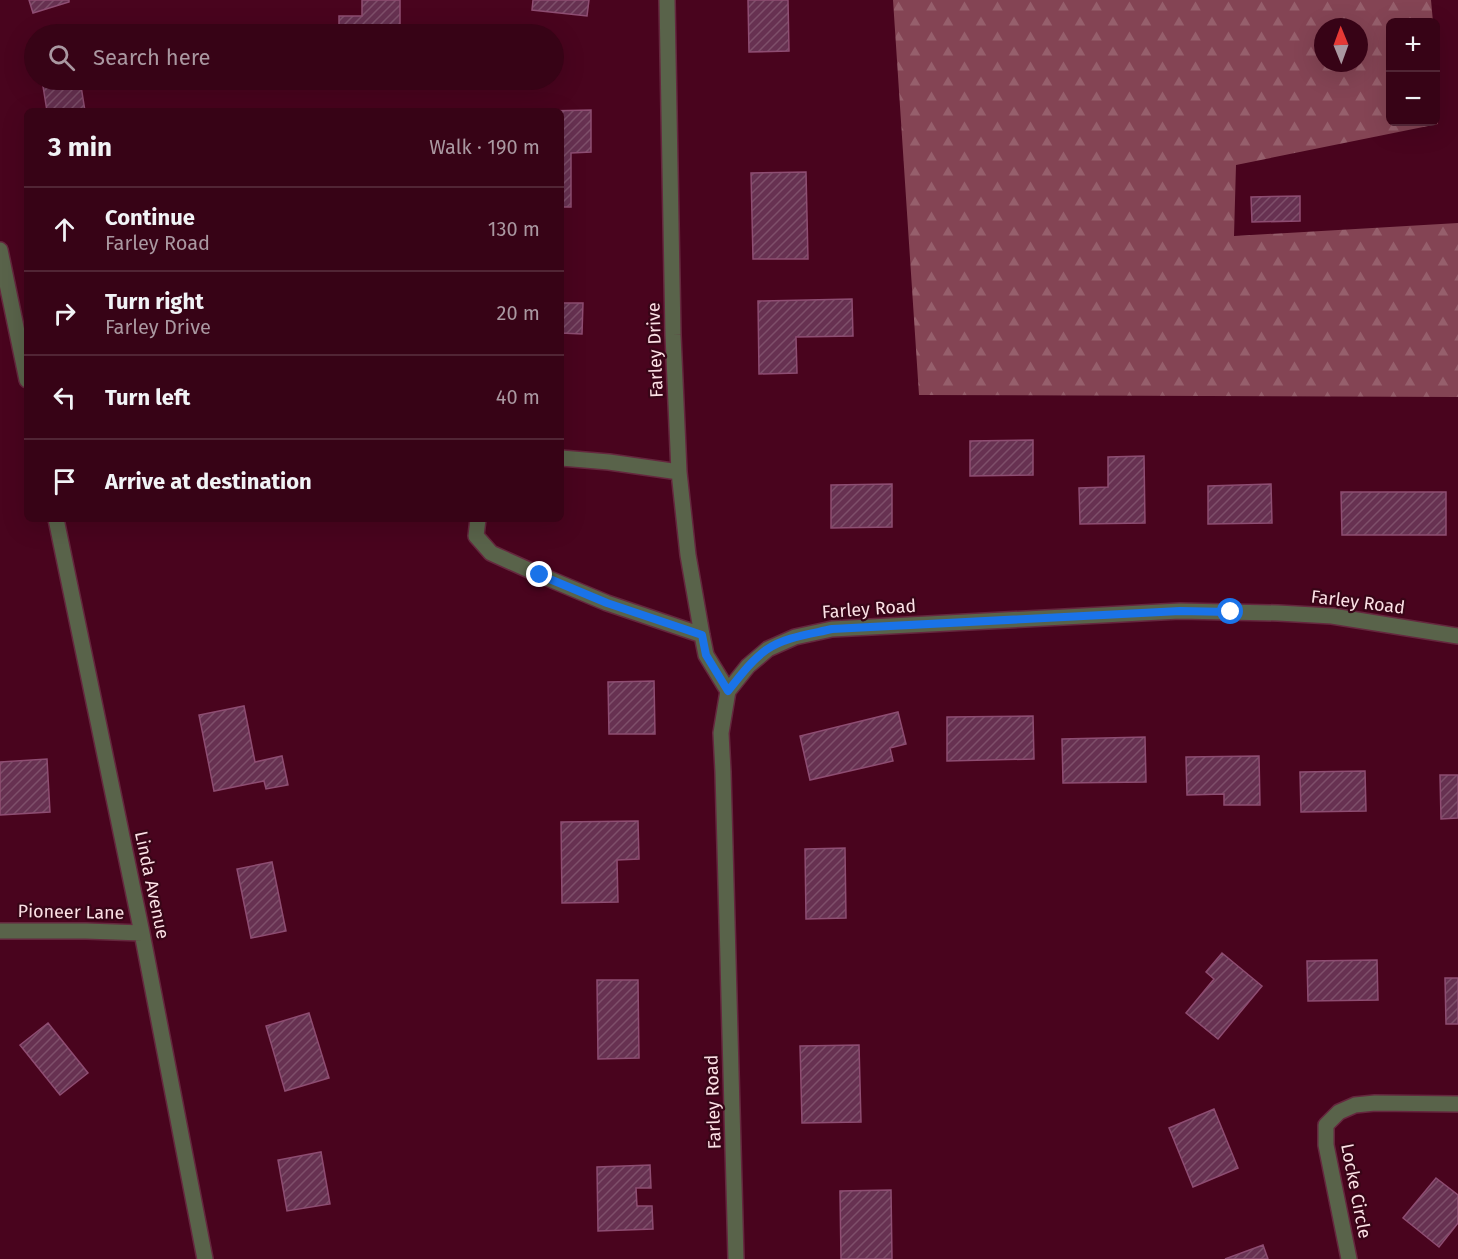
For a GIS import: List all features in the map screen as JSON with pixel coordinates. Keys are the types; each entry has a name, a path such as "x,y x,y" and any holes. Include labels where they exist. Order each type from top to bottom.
{"street":[{"name":"Farley Drive","path":"668,0 673,334 680,472 688,555 706,655 728,691"},
{"path":"0,250 24,366"},
{"path":"564,458 680,472"},
{"name":"Linda Avenue","path":"57,522 142,933 205,1259"},
{"path":"478,522 476,536 491,553 607,603 702,635"},
{"name":"Farley Road","path":"736,1259 721,733 728,691 748,666 768,649 795,637 832,629 1180,611 1332,616 1458,636"},
{"name":"Pioneer Lane","path":"0,931 142,933"},
{"name":"Locke Circle","path":"1349,1259 1326,1145 1326,1125 1339,1112 1355,1105 1376,1102 1458,1104"}],"green space":[{"path":"893,0 1431,0 1433,18 1386,18 1386,126 1428,126 1236,165 1234,236 1458,223 1458,397 919,395"}],"building":[{"path":"29,0 69,0 69,2 33,13"},
{"path":"362,0 400,0 400,24 339,24 339,16 362,16"},
{"path":"533,0 589,0 587,16 532,10"},
{"path":"748,0 788,0 789,51 749,52"},
{"path":"44,90 82,90 85,108 47,108"},
{"path":"591,110 591,152 571,153 571,207 564,207 564,111"},
{"path":"806,172 808,259 753,259 751,173"},
{"path":"1300,196 1300,221 1252,222 1251,197"},
{"path":"852,299 853,336 796,337 797,373 759,374 758,301"},
{"path":"564,303 583,303 582,334 564,333"},
{"path":"1033,440 1033,475 970,476 970,441"},
{"path":"1144,456 1145,523 1080,524 1079,488 1108,487 1108,457"},
{"path":"892,484 892,527 831,528 831,485"},
{"path":"1271,484 1272,523 1208,524 1208,486"},
{"path":"1341,492 1446,492 1446,535 1342,535"},
{"path":"654,681 655,734 609,734 608,682"},
{"path":"244,706 255,762 282,756 288,785 266,789 264,781 214,791 199,715"},
{"path":"898,712 906,744 890,748 893,761 810,780 800,736"},
{"path":"1033,716 1034,759 947,761 947,717"},
{"path":"1145,737 1146,782 1063,783 1062,739"},
{"path":"1259,756 1260,805 1224,805 1224,794 1187,795 1186,757"},
{"path":"47,759 50,812 0,815 0,762"},
{"path":"1365,771 1366,811 1301,812 1300,772"},
{"path":"1440,775 1458,775 1458,818 1441,819"},
{"path":"638,821 639,859 617,860 618,902 562,903 561,822"},
{"path":"845,848 846,918 806,919 805,849"},
{"path":"272,862 286,931 251,938 237,869"},
{"path":"1222,953 1262,986 1218,1039 1186,1013 1214,979 1206,972"},
{"path":"1377,960 1378,1000 1308,1001 1307,961"},
{"path":"1445,978 1458,978 1458,1024 1446,1024"},
{"path":"597,980 638,980 639,1058 598,1059"},
{"path":"309,1013 329,1078 285,1091 266,1026"},
{"path":"48,1023 88,1073 60,1095 20,1045"},
{"path":"859,1045 861,1122 802,1123 800,1046"},
{"path":"1214,1109 1238,1168 1193,1187 1169,1128"},
{"path":"321,1152 330,1204 287,1211 278,1160"},
{"path":"650,1165 651,1188 636,1188 637,1206 652,1206 653,1229 598,1231 597,1167"},
{"path":"1436,1178 1458,1195 1458,1223 1439,1247 1403,1218"},
{"path":"891,1190 892,1259 841,1259 840,1191"},
{"path":"1263,1245 1268,1259 1225,1259"}],"route":[{"path":"540,575 607,603 702,635 706,655 728,691 748,666 768,649 795,637 832,629 1180,611 1231,612"}]}
